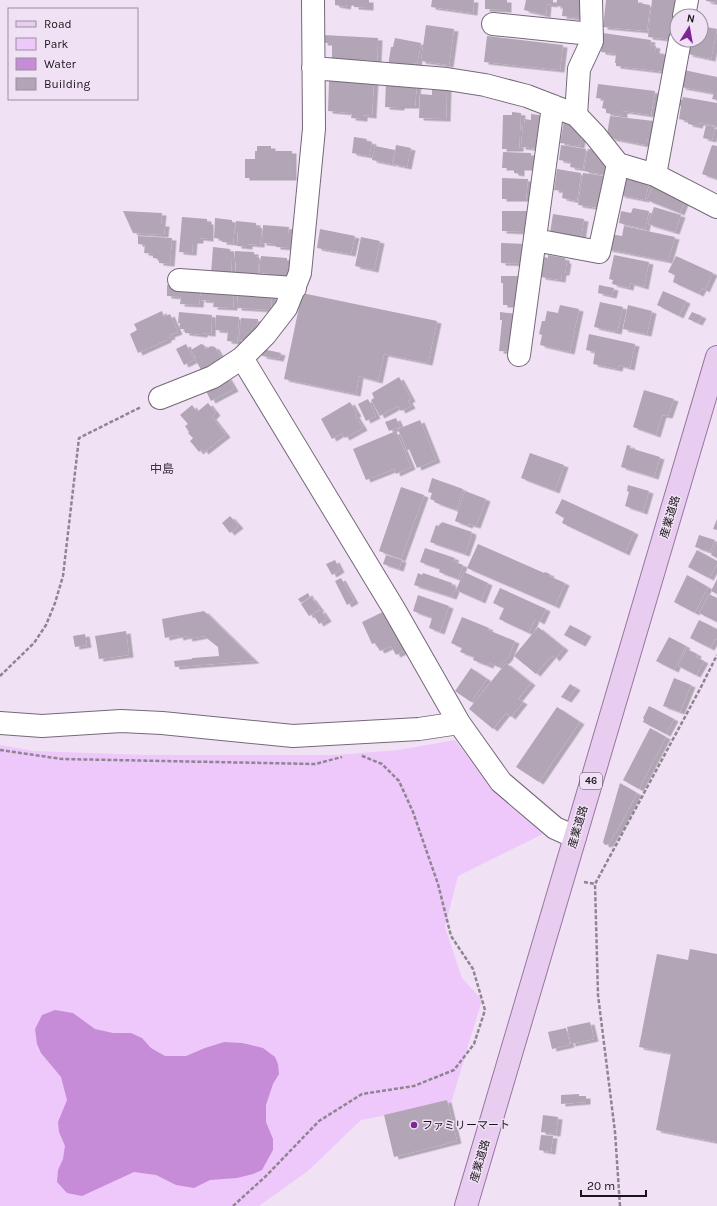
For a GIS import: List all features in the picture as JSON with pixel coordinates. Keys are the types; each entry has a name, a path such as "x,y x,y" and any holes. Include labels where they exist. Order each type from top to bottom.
{"main road":[{"name":"産業道路","path":"466,1206 717,357"}],"street":[{"path":"160,398 213,377 242,358 265,335 286,308 295,288 300,273 314,129 313,0"},
{"path":"576,115 580,69 592,41 591,0"},
{"path":"492,24 591,34"},
{"path":"654,175 678,48"},
{"path":"313,68 447,78 485,85 527,96 576,115 595,135 618,164 654,175 717,207"},
{"path":"518,355 553,106"},
{"path":"535,240 599,252 618,164"},
{"path":"179,280 295,288"},
{"path":"242,358 394,609 460,723 501,782 555,828 575,837"},
{"path":"0,723 42,726 128,722 162,723 293,736 419,729 460,723"}],"path":[{"path":"0,676 34,643 46,625 55,603 63,576 79,438 160,398"},
{"path":"620,1206 615,1132 598,995 595,884 717,655"},
{"path":"0,750 62,759 315,764 348,755"},
{"path":"233,1206 266,1176 319,1121 362,1094 414,1086 454,1070 474,1044 485,1010 472,969 451,936 438,884 413,812 398,781 382,764 355,753"}],"green space":[{"path":"455,740 490,786 543,834 458,876 445,927 462,978 482,1000 451,1103 361,1120 308,1171 259,1206 0,1206 0,745 34,751 146,755 336,755 398,750"}],"water":[{"path":"55,1010 73,1013 95,1029 113,1033 131,1033 142,1038 151,1048 165,1056 186,1056 224,1042 242,1043 263,1048 275,1057 278,1064 279,1074 273,1084 266,1105 266,1122 273,1139 273,1150 262,1170 237,1178 210,1180 194,1188 176,1185 156,1175 134,1172 82,1196 67,1193 57,1182 58,1170 63,1159 65,1146 59,1132 58,1122 67,1100 61,1077 41,1053 37,1044 35,1029 42,1015"}],"building":[{"path":"335,0 369,0 369,8 354,7 354,3 347,3 346,7 335,5"},
{"path":"432,0 474,0 473,13 431,7"},
{"path":"485,0 507,0 507,10 485,9"},
{"path":"526,0 553,0 553,5 547,4 546,15 524,10"},
{"path":"557,0 585,0 580,18 562,16 563,7 556,6"},
{"path":"606,0 638,0 638,3 650,5 647,31 603,27"},
{"path":"652,0 677,0 676,8 669,8 669,39 648,37"},
{"path":"717,0 717,3 706,1"},
{"path":"426,25 454,29 449,65 421,61"},
{"path":"709,28 717,29 711,59 688,54 689,48 709,48"},
{"path":"603,33 651,40 650,45 656,46 655,51 659,51 659,54 670,55 666,72 616,66 616,54 601,52"},
{"path":"324,35 378,38 377,61 332,59 332,43 323,43"},
{"path":"487,36 563,45 560,70 484,62"},
{"path":"395,38 421,43 417,64 413,63 412,67 388,66 391,47 393,47"},
{"path":"684,70 717,77 717,100 712,99 714,93 681,87"},
{"path":"339,77 374,79 372,116 363,115 363,119 351,118 352,113 328,111 329,81 339,81"},
{"path":"386,82 417,83 415,106 400,106 400,108 385,107"},
{"path":"598,84 655,91 651,115 623,111 623,116 606,113 606,109 602,108 604,99 596,98"},
{"path":"432,87 447,87 446,119 419,118 420,94 432,95"},
{"path":"683,97 717,103 717,126 699,123 698,126 688,124 688,121 679,119 681,106 678,105 678,99 682,100"},
{"path":"512,112 521,113 519,149 502,149 503,115 512,115"},
{"path":"531,114 546,116 541,149 521,147 523,125 525,119 531,120"},
{"path":"610,116 654,121 652,141 646,140 646,145 610,138 611,135 607,135"},
{"path":"564,121 583,128 580,146 560,143"},
{"path":"706,125 715,127 712,140 703,138"},
{"path":"354,137 367,139 366,141 372,142 369,156 352,153"},
{"path":"396,145 411,148 407,167 393,164"},
{"path":"561,145 586,149 583,169 570,167 571,162 559,160"},
{"path":"712,145 717,146 717,179 702,174"},
{"path":"257,146 271,146 271,151 292,151 292,178 245,178 245,159 255,159 255,151 257,151"},
{"path":"375,146 395,150 392,164 372,160"},
{"path":"588,149 599,150 609,160 606,175 584,171"},
{"path":"503,152 531,153 531,168 520,168 520,174 514,173 514,168 502,168"},
{"path":"557,169 581,173 577,201 562,198 563,191 554,190"},
{"path":"583,173 604,176 599,208 578,205"},
{"path":"502,178 528,179 526,199 502,199"},
{"path":"624,178 649,184 645,200 620,195"},
{"path":"654,183 666,188 664,192 685,200 680,213 647,200"},
{"path":"654,207 681,215 675,232 648,224"},
{"path":"633,208 649,211 645,229 619,223 621,211 631,213"},
{"path":"123,211 162,213 161,224 165,224 164,235 133,233"},
{"path":"502,211 527,211 525,232 502,231"},
{"path":"553,214 584,219 581,238 550,233"},
{"path":"182,217 207,219 207,222 209,222 209,239 199,238 199,241 193,241 192,253 179,252"},
{"path":"215,218 232,220 232,225 235,225 233,243 222,242 222,239 214,238"},
{"path":"236,221 256,223 256,227 262,228 260,245 248,244 248,247 237,246 238,232 235,232"},
{"path":"263,225 289,227 288,233 292,233 291,248 276,247 276,244 262,243"},
{"path":"624,226 675,237 668,261 607,249 610,234 622,236"},
{"path":"320,229 355,236 351,254 317,248"},
{"path":"138,236 172,238 170,264 159,263 159,259 153,258 153,254 144,253 145,245 138,244"},
{"path":"361,237 380,241 374,270 355,266"},
{"path":"501,243 527,244 525,264 501,263"},
{"path":"213,247 230,249 230,255 232,255 231,275 211,274"},
{"path":"235,251 254,252 254,256 259,257 258,275 235,276"},
{"path":"548,255 565,258 565,261 567,261 565,273 562,273 561,280 541,277 544,257 548,258"},
{"path":"614,255 649,262 644,287 630,283 629,288 612,284 613,280 609,279"},
{"path":"261,256 287,258 287,264 289,264 288,275 286,275 286,278 274,277 275,274 259,273"},
{"path":"676,256 713,273 705,290 702,288 699,294 673,282 675,275 668,272"},
{"path":"501,276 520,276 520,305 503,305 503,283 501,283"},
{"path":"167,285 201,287 199,305 180,304 181,297 167,296"},
{"path":"599,285 614,288 612,296 598,293"},
{"path":"201,288 234,290 233,308 213,307 214,301 201,300"},
{"path":"663,291 686,301 679,316 657,305"},
{"path":"238,292 272,294 271,310 237,308"},
{"path":"302,293 437,321 428,363 384,354 378,381 359,376 356,394 284,379"},
{"path":"600,302 623,307 617,332 594,327"},
{"path":"560,305 579,309 570,352 540,345 542,335 539,334 542,321 545,321 547,311 558,313"},
{"path":"628,305 652,311 647,334 623,329"},
{"path":"162,311 164,317 170,314 178,332 170,335 171,337 167,338 167,340 138,353 130,334 137,330 134,324"},
{"path":"179,312 212,315 211,334 203,333 203,335 185,333 185,329 179,329"},
{"path":"500,312 517,314 514,352 499,351 502,320 500,320"},
{"path":"692,312 702,316 698,323 688,319"},
{"path":"216,315 239,317 237,342 227,341 228,331 215,330"},
{"path":"241,318 258,319 257,329 253,329 252,341 239,340"},
{"path":"589,334 635,344 630,368 619,365 618,369 593,364 595,352 586,350"},
{"path":"186,344 194,360 184,365 176,349"},
{"path":"201,344 204,345 206,349 211,346 215,347 224,363 204,375 191,350"},
{"path":"263,349 281,353 279,359 262,356"},
{"path":"227,377 234,389 211,401 205,389"},
{"path":"399,377 411,399 408,401 411,406 401,411 398,406 380,416 371,400 374,398 372,393"},
{"path":"644,390 674,399 668,416 662,415 656,435 633,427"},
{"path":"368,399 376,416 366,421 358,404"},
{"path":"350,402 357,414 355,415 363,428 345,438 342,433 332,439 321,419"},
{"path":"208,403 216,413 212,417 226,435 204,452 202,449 199,452 190,441 193,438 188,433 189,432 185,426 188,424 180,415 192,405 197,412"},
{"path":"396,418 400,427 389,431 385,422"},
{"path":"420,420 436,460 417,468 409,449 407,451 398,429"},
{"path":"396,431 411,467 396,474 394,469 366,480 353,449"},
{"path":"627,445 631,446 630,448 660,457 654,477 621,467"},
{"path":"530,453 564,465 555,491 521,478"},
{"path":"432,478 463,489 456,510 434,502 435,501 430,499 432,493 428,492"},
{"path":"628,485 649,491 643,512 625,506 629,492 627,491"},
{"path":"401,487 424,495 401,559 379,551"},
{"path":"465,491 486,499 476,526 469,524 468,526 455,521"},
{"path":"562,499 634,532 625,553 562,523 564,518 555,513"},
{"path":"230,516 239,526 230,533 222,523"},
{"path":"717,519 717,530 713,529"},
{"path":"442,522 472,532 465,554 430,542 436,525 439,526"},
{"path":"699,535 715,540 710,552 695,547"},
{"path":"717,543 717,558 711,555"},
{"path":"478,544 544,573 550,574 549,576 565,583 555,606 467,568"},
{"path":"425,548 455,558 453,561 463,565 458,579 439,572 440,569 420,562"},
{"path":"697,550 717,561 717,564 709,578 688,567"},
{"path":"386,555 402,560 399,569 383,564"},
{"path":"335,560 340,570 332,575 326,564"},
{"path":"464,572 488,583 481,601 456,590"},
{"path":"418,573 422,575 423,573 452,583 451,585 456,587 452,597 414,585"},
{"path":"687,575 708,587 695,613 674,602"},
{"path":"341,578 354,601 347,605 335,581"},
{"path":"717,579 717,594 711,591"},
{"path":"500,588 546,609 540,622 535,619 529,633 499,619 504,608 493,603"},
{"path":"308,593 310,597 301,603 298,599"},
{"path":"709,594 717,598 717,622 699,613"},
{"path":"418,595 449,606 440,632 429,628 432,618 413,611"},
{"path":"311,597 320,609 309,616 301,604"},
{"path":"389,609 410,648 396,655 391,646 380,651 375,643 372,644 362,622"},
{"path":"321,610 327,619 319,624 313,614"},
{"path":"204,611 255,661 175,667 174,661 219,656 218,647 204,636 188,639 187,636 179,638 178,635 165,638 162,619"},
{"path":"462,617 515,641 508,658 499,667 490,663 489,666 473,660 474,657 460,652 462,648 451,643"},
{"path":"699,620 717,629 717,640 715,639 710,648 690,638"},
{"path":"570,625 587,634 581,644 564,635"},
{"path":"538,627 564,648 555,659 552,655 536,674 514,656"},
{"path":"126,631 129,655 99,659 95,636"},
{"path":"85,634 87,645 75,647 73,636"},
{"path":"669,637 686,646 674,670 656,661"},
{"path":"687,649 697,654 696,657 704,661 696,675 678,666"},
{"path":"506,663 531,683 518,699 523,702 511,717 506,713 493,729 469,709"},
{"path":"471,668 487,679 471,702 455,691"},
{"path":"674,678 691,685 680,712 663,706"},
{"path":"570,684 576,688 567,700 561,697"},
{"path":"649,706 674,719 666,734 643,722 643,718"},
{"path":"557,707 580,722 539,782 516,767"},
{"path":"650,728 666,737 639,789 623,780"},
{"path":"620,783 637,793 616,833 609,844 605,845 603,842"},
{"path":"690,949 717,954 717,1142 656,1130 671,1053 639,1047 657,954 688,960"},
{"path":"590,1022 594,1039 571,1044 567,1027"},
{"path":"566,1028 570,1045 552,1049 548,1032"},
{"path":"579,1094 579,1096 586,1096 586,1102 561,1104 561,1095"},
{"path":"447,1100 457,1141 394,1157 384,1115"},
{"path":"543,1115 558,1117 556,1134 541,1132"},
{"path":"541,1135 553,1136 551,1152 539,1150"}],"place":[{"name":"ファミリーマート","path":"414,1125"}],"district":[{"name":"中島","path":"162,469"}]}
